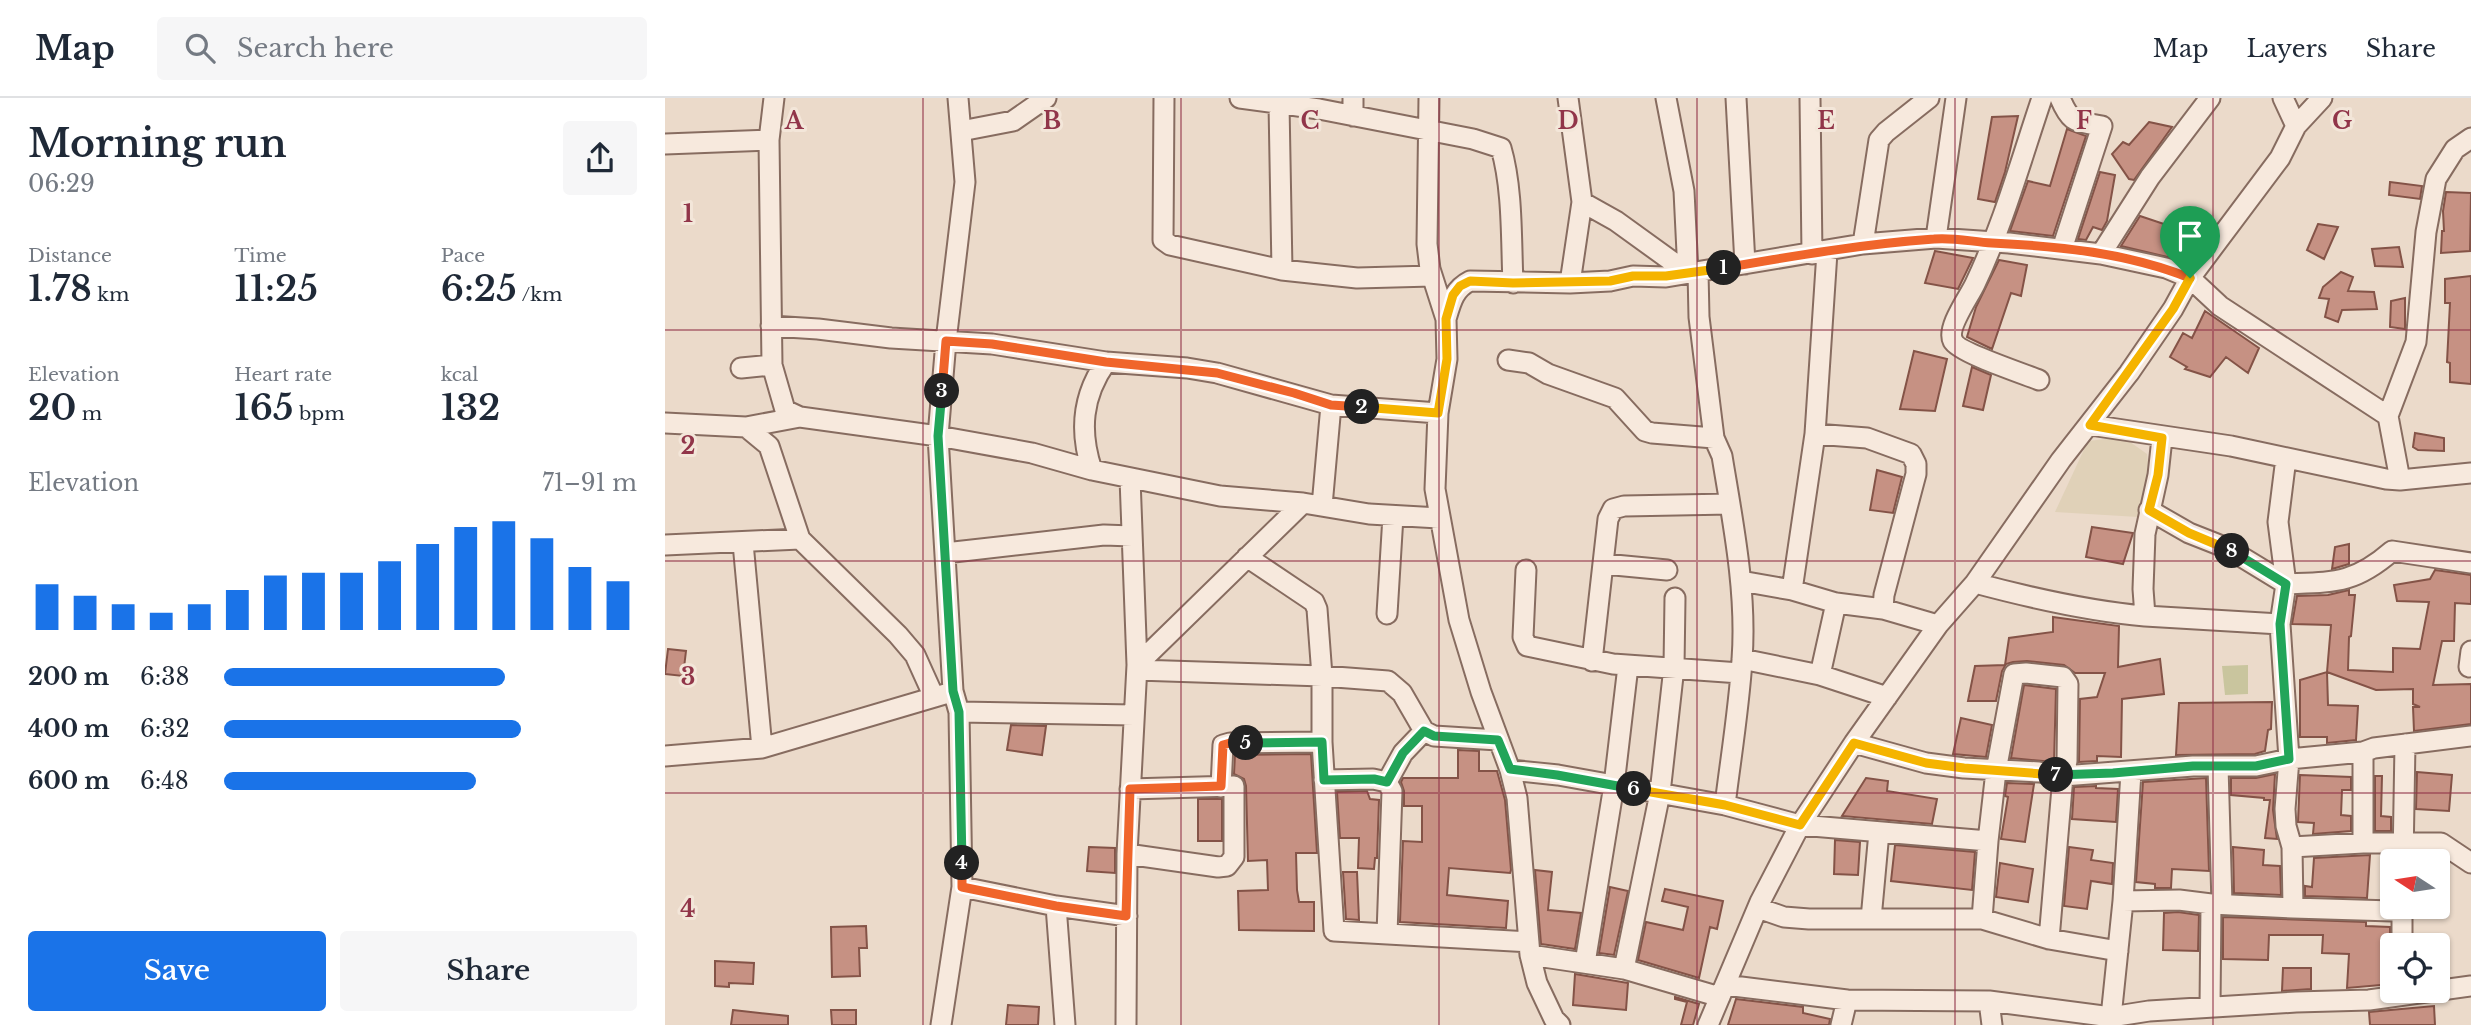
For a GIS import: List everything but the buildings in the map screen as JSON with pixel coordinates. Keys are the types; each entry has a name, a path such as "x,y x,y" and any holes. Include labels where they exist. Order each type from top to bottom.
{"street":[{"path":"774,98 769,140 772,365 785,410 800,417 938,436 1032,453 1092,470 1220,496 1393,516 1439,518"},
{"path":"943,694 945,553 938,436 965,182 958,98"},
{"path":"961,131 1013,121 1046,98"},
{"path":"1164,98 1163,240 1170,244 1282,270 1357,278 1432,276"},
{"path":"1240,98 1279,104 1353,107 1427,131 1473,139 1501,148 1505,160 1513,283"},
{"path":"1429,98 1427,244 1432,276 1446,319 1447,359 1438,413 1435,489 1439,518 1459,620 1510,769 1517,798 1530,948 1537,984 1560,1025"},
{"path":"1568,98 1582,202 1570,283"},
{"path":"1666,98 1683,191 1714,438 1722,456 1741,581 1738,712 1725,805"},
{"path":"1736,98 1745,264"},
{"path":"1792,590 1815,434 1819,253 1811,98"},
{"path":"1863,244 1879,141 1886,132 1929,98"},
{"path":"1936,238 1956,98"},
{"path":"2039,380 1955,345 1950,337 1993,243 2042,98"},
{"path":"2060,98 2067,115 2075,121 2102,126 2062,248"},
{"path":"2101,254 2150,177 2210,98"},
{"path":"2283,98 2296,126"},
{"path":"1708,1025 1758,908 1800,825 1854,743 1938,625 1975,583 2061,460 2090,425 2173,309 2190,278 2280,159 2296,126 2322,98"},
{"path":"1279,104 1282,270"},
{"path":"2400,480 2388,416 2416,342 2426,232 2436,179 2455,149 2471,138"},
{"path":"665,144 769,140"},
{"path":"1582,202 1693,272"},
{"path":"1446,319 1453,295 1460,286 1470,281 1570,283 1610,281 1633,276 1666,276 1863,244 1936,238 2062,248 2166,268 2190,278 2220,306 2388,416"},
{"path":"771,327 992,344 1106,362 1217,373 1331,405 1438,413"},
{"path":"1508,360 1529,363 1548,373 1615,398 1645,430 1714,438"},
{"path":"1092,470 1085,450 1083,417 1090,391 1106,362"},
{"path":"741,368 772,365"},
{"path":"1137,668 1247,557 1312,505 1331,405"},
{"path":"665,423 746,427 800,417"},
{"path":"2090,425 2162,438 2231,446 2400,480 2471,473"},
{"path":"746,427 769,446 800,539 898,635 959,712 962,887 941,1025"},
{"path":"1815,434 1867,438 1911,454 1916,464 1916,474 1882,609"},
{"path":"2145,616 2145,534 2158,475 2162,438"},
{"path":"2286,458 2278,522 2286,584 2280,624 2289,759 2285,809 2286,826 2292,846 2293,908"},
{"path":"1126,1025 1127,854 1137,668 1130,478"},
{"path":"1593,661 1608,519 1613,509 1624,506 1730,504"},
{"path":"2149,510 2189,533 2227,548 2286,584 2346,580 2371,569 2392,551 2471,563"},
{"path":"1387,614 1393,516"},
{"path":"945,553 1104,535 1132,536"},
{"path":"665,545 800,539"},
{"path":"743,543 762,748"},
{"path":"1247,557 1314,602 1317,609 1334,930 1530,948 1585,963 1722,991 1847,1000 1989,1002 2111,1017 2149,1011 2380,995"},
{"path":"1604,564 1667,570"},
{"path":"1526,570 1523,637 1527,646 1628,666 1741,666 1820,675 1887,697"},
{"path":"1741,581 1792,590 1836,603 1882,609 1938,625"},
{"path":"1975,583 2108,612 2280,624"},
{"path":"1624,969 1660,793 1674,667 1675,598"},
{"path":"1820,675 1836,603"},
{"path":"1585,963 1614,785 1628,666"},
{"path":"1137,668 1388,681 1402,693 1424,731 1434,736 1498,740"},
{"path":"1982,919 1996,771 2014,674 2063,677 2068,684 2067,761 2063,776 2049,939"},
{"path":"665,756 762,748 943,694"},
{"path":"959,712 1134,715"},
{"path":"1387,782 1403,753 1424,731"},
{"path":"1854,743 1926,763 2063,776 2256,766 2289,759 2363,752 2471,736"},
{"path":"1221,786 1223,745 1322,742"},
{"path":"2403,849 2405,744"},
{"path":"2363,752 2364,843"},
{"path":"2210,1007 2216,904 2218,766"},
{"path":"1510,769 1725,805 1800,825 1988,841"},
{"path":"2111,1017 2123,901 2131,772"},
{"path":"1324,780 1374,779 1387,782 1392,791 1387,934"},
{"path":"1127,854 1218,867 1227,866 1234,857 1234,786 1130,789"},
{"path":"1871,919 1879,832"},
{"path":"2292,846 2364,843 2393,849"},
{"path":"2412,849 2441,843 2471,863"},
{"path":"962,887 1056,906 1126,916"},
{"path":"2123,901 2179,900 2380,911"},
{"path":"1056,906 1065,1025"},
{"path":"1758,908 1784,917 1982,919 2049,939 2118,951"},
{"path":"2450,988 2471,986"},
{"path":"1841,1025 1847,1000"},
{"path":"1989,1002 1992,1025"}],"shaded area":[{"path":"2123,437 2147,454 2155,518 2055,512 2088,441"},
{"path":"2248,665 2248,694 2225,695 2222,666"}],"route":[{"path":"1936,238 2062,248 2101,254 2166,268 2190,278 2182,296 2090,425 2162,438 2158,475 2149,510 2189,533 2227,548 2286,584 2280,624 2281,674 2289,759 2256,766 2193,766 2063,776 1926,763 1854,743 1800,825 1725,805 1510,769 1498,740 1434,736 1424,731 1403,753 1387,782 1374,779 1324,780 1322,742 1230,743 1223,745 1221,752 1221,786 1130,789 1126,916 1056,906 962,887 959,712 953,691 938,436 946,341 992,344 1106,362 1187,368 1217,373 1331,405 1438,413 1447,359 1446,319 1453,295 1460,286 1470,281 1570,283 1610,281 1633,276 1666,276 1863,244 1936,238"}]}
